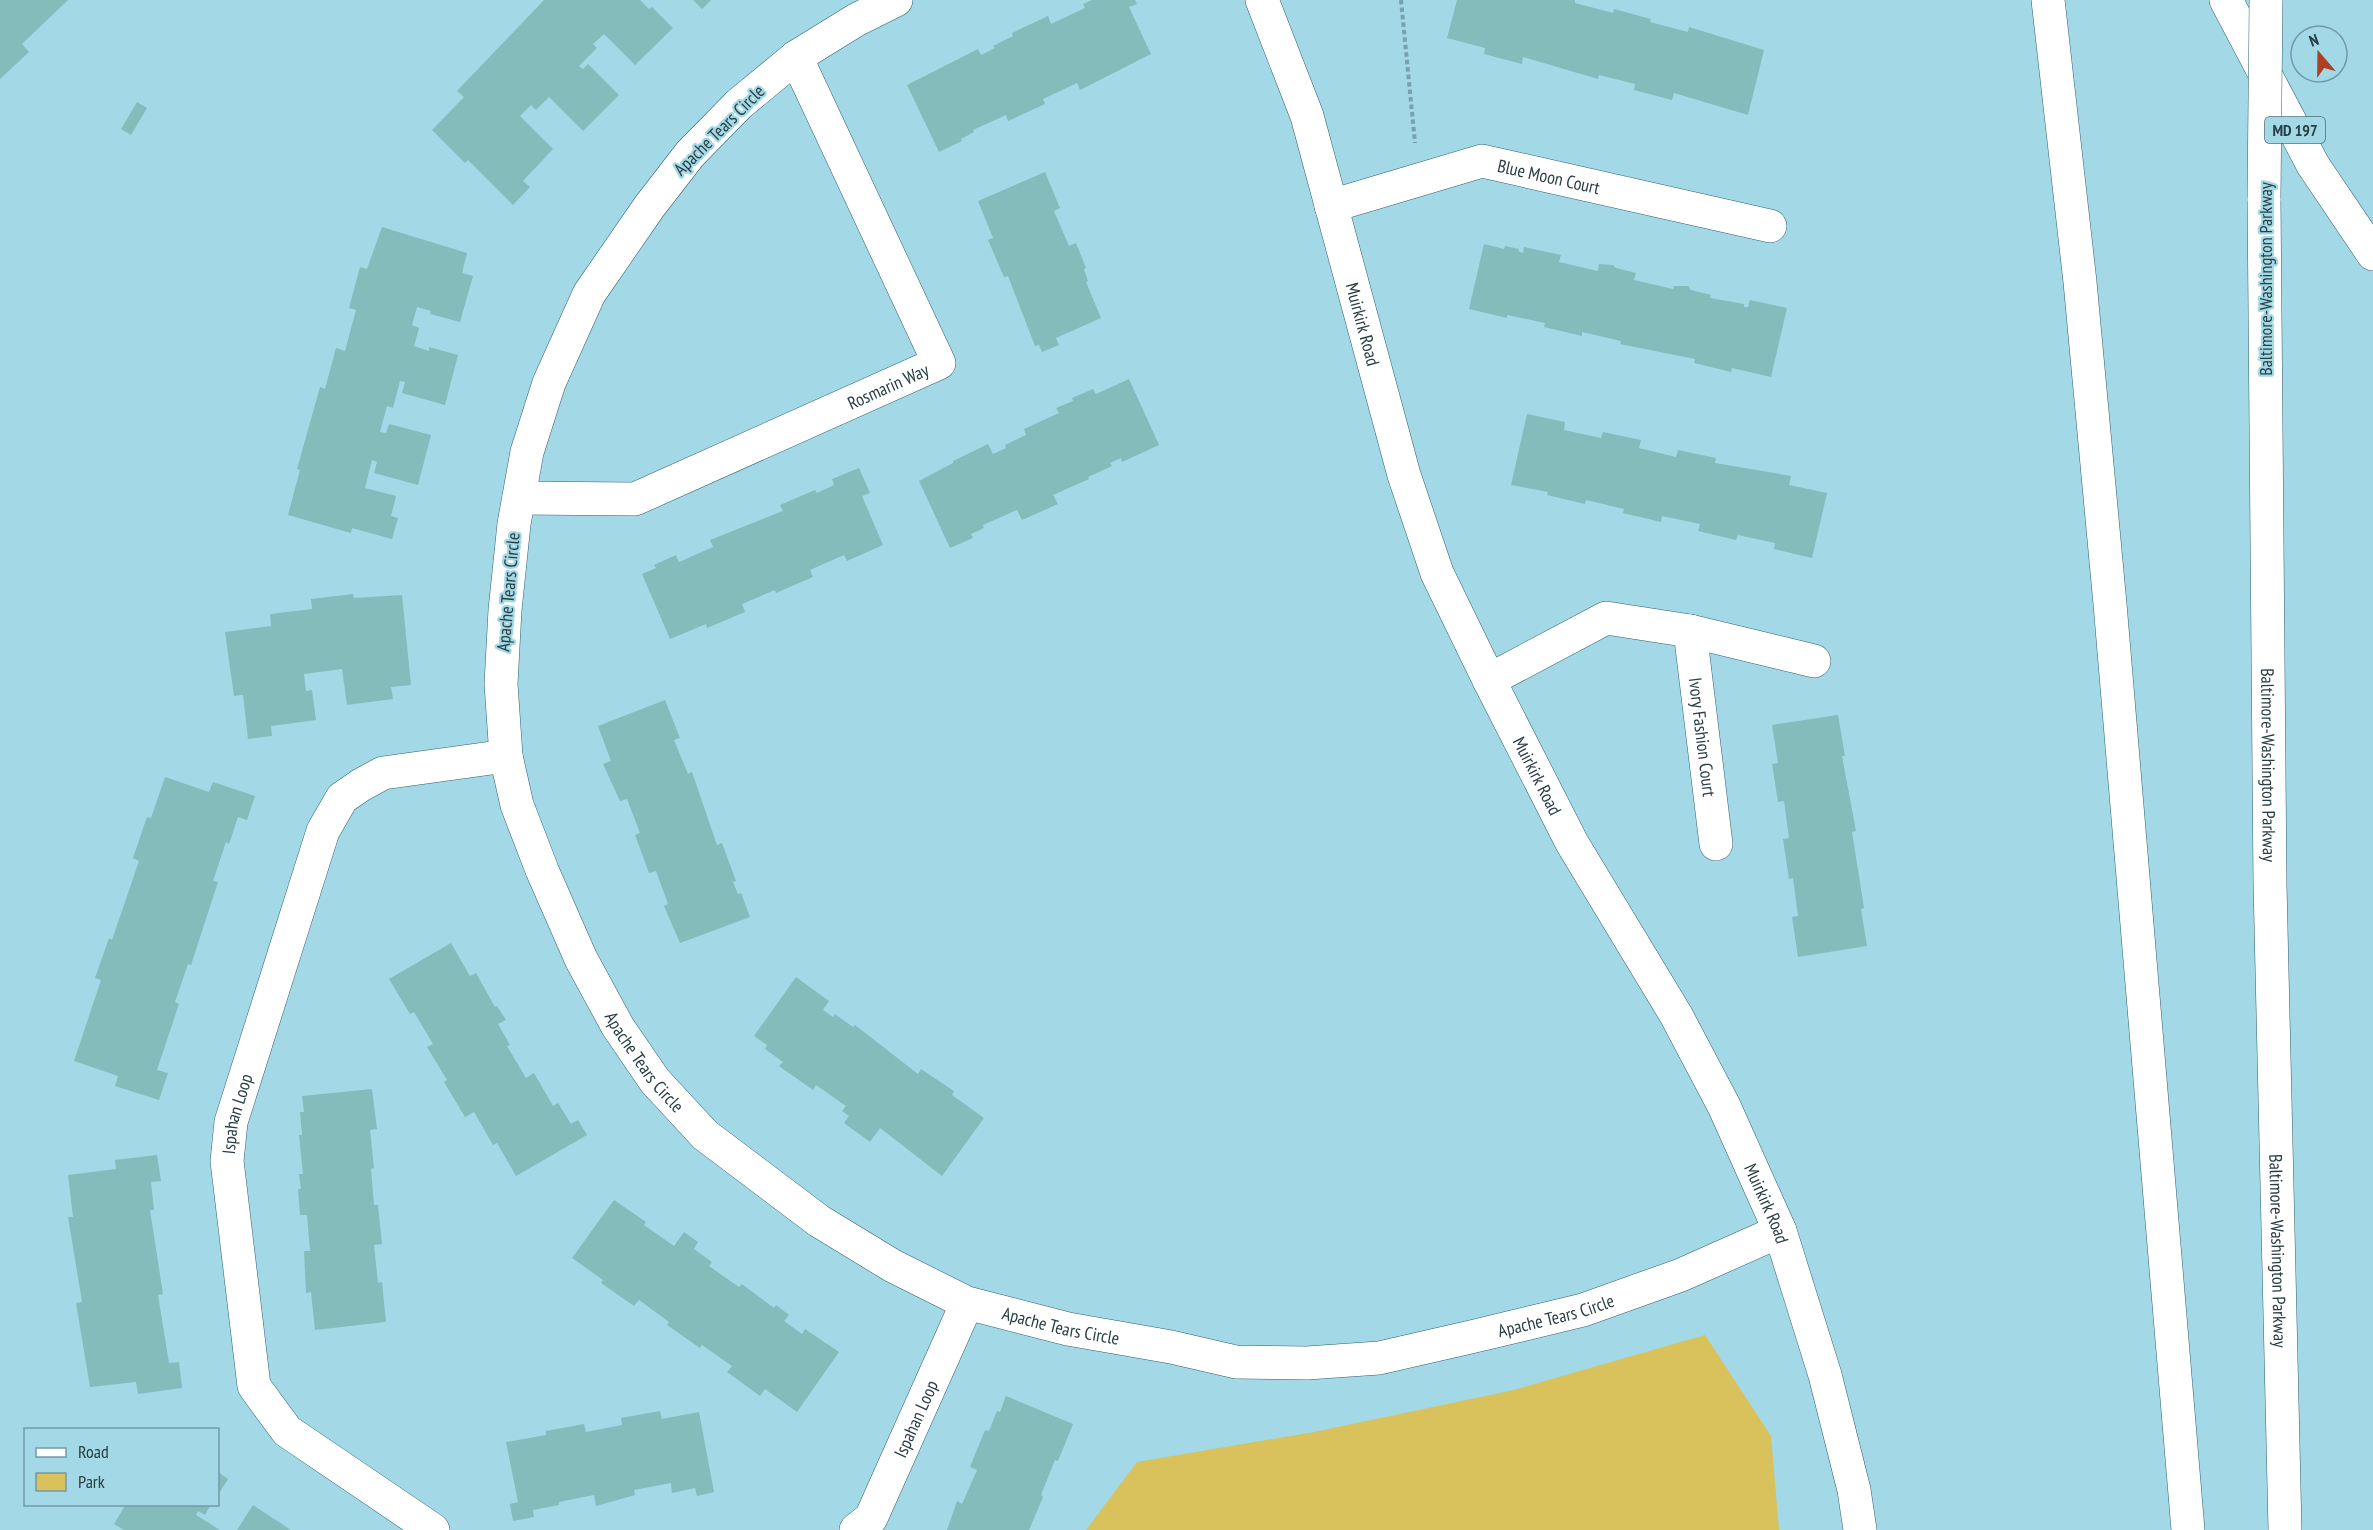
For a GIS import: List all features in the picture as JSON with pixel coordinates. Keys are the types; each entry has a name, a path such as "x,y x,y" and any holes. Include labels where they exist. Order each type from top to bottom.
{"main road":[{"name":"Apache Tears Circle","path":"896,0 856,20 796,57 739,104 690,154 649,207 589,294 549,382 526,452 505,610 501,684 506,756 517,805 542,870 581,959 618,1027 655,1081 705,1135 819,1221 892,1266 966,1303 1068,1329 1171,1347 1236,1362 1307,1363 1378,1358 1583,1310 1681,1275 1780,1231"},
{"name":"Muirkirk Road","path":"1262,0 1307,116 1404,475 1433,562 1489,680 1572,843 1687,1035 1724,1106 1780,1231 1825,1375 1854,1490 1860,1530"},
{"path":"2048,0 2080,282 2110,604 2188,1530"},
{"name":"MD 197","path":"2226,0 2313,165 2373,254"},
{"name":"Baltimore-Washington Parkway","path":"2266,0 2264,198 2270,884 2285,1530"},
{"name":"Rosmarin Way","path":"519,498 635,499 939,363 796,57"},
{"name":"Blue Moon Court","path":"1331,206 1482,161 1770,226"},
{"path":"1489,680 1606,618 1690,631 1814,662"},
{"name":"Ivory Fashion Court","path":"1690,631 1716,844"},
{"name":"Ispahan Loop","path":"433,1530 287,1431 254,1386 227,1161 231,1122 323,831 342,798 360,784 383,773 506,756"},
{"name":"Ispahan Loop","path":"856,1530 871,1518 966,1303"}],"path":[{"path":"1401,0 1418,180"}],"green space":[{"path":"1705,1335 1771,1436 1779,1530 1086,1530 1137,1462 1314,1432 1514,1390"}],"building":[{"path":"0,0 68,0 22,44 29,52 0,79"},
{"path":"544,0 640,0 649,9 652,7 673,28 635,65 604,34 593,44 597,48 579,66 583,69 588,64 619,95 583,131 549,97 536,110 531,105 520,116 553,149 523,181 530,187 513,205 468,160 465,163 432,130 464,97 457,91"},
{"path":"693,0 711,0 702,9"},
{"path":"1092,0 1135,0 1137,4 1129,7 1151,54 1080,90 1077,83 1043,99 1045,104 1008,121 1006,115 973,130 974,132 961,139 962,141 939,152 907,85 978,49 981,55 1013,36 1012,33 1048,16 1051,24 1085,8 1083,4"},
{"path":"1457,0 1575,0 1575,3 1613,13 1614,9 1688,32 1689,27 1764,50 1748,115 1674,93 1672,100 1634,90 1635,84 1599,75 1598,79 1523,57 1522,64 1484,54 1485,48 1447,38"},
{"path":"137,102 147,108 131,135 121,129"},
{"path":"1045,172 1060,208 1054,211 1069,246 1076,243 1086,268 1084,269 1088,281 1086,282 1101,318 1056,338 1059,345 1042,352 1039,345 1035,346 1008,276 1004,277 988,240 993,238 978,201"},
{"path":"382,227 467,253 462,273 473,276 460,322 430,314 431,311 417,307 412,325 419,328 414,346 429,351 429,347 458,355 445,405 402,393 405,382 400,381 393,408 387,406 380,432 386,433 389,424 431,435 418,485 374,473 377,462 372,460 365,488 396,496 391,516 398,518 392,539 352,528 351,533 288,515 300,470 297,469 320,387 325,389 336,348 345,351 356,310 349,308 360,267 367,269"},
{"path":"1484,244 1504,249 1505,246 1519,249 1518,251 1523,253 1524,247 1561,255 1559,262 1598,271 1599,264 1613,265 1616,268 1636,273 1634,280 1673,289 1674,286 1688,286 1691,290 1711,295 1710,298 1744,304 1744,307 1748,307 1750,300 1787,308 1771,377 1732,368 1731,372 1694,363 1695,359 1620,344 1621,341 1582,332 1582,336 1544,327 1545,323 1507,315 1507,318 1469,309"},
{"path":"1129,379 1159,445 1122,462 1121,458 1110,463 1112,466 1088,477 1089,479 1053,495 1058,504 1022,520 1017,510 983,525 984,528 971,534 973,538 950,548 919,481 988,444 993,454 1006,448 1005,445 1026,435 1024,429 1059,413 1056,408 1073,401 1072,398 1093,389 1096,394"},
{"path":"1527,414 1565,422 1564,430 1601,438 1603,432 1641,440 1639,448 1676,457 1678,450 1716,458 1715,463 1791,476 1789,485 1827,493 1812,558 1774,549 1775,543 1738,535 1736,540 1698,531 1700,524 1662,516 1661,522 1623,513 1624,509 1586,500 1585,504 1547,495 1548,492 1511,485"},
{"path":"859,468 870,493 862,496 883,545 847,561 844,555 810,570 813,577 776,593 775,590 742,604 745,612 707,628 706,624 670,639 642,574 656,568 654,565 676,555 679,562 713,547 710,540 783,511 780,505 815,490 817,493 834,485 832,479"},
{"path":"353,594 354,598 402,595 411,685 391,687 393,699 347,705 342,669 304,674 306,691 312,690 316,720 271,726 272,736 248,739 243,695 234,696 225,632 271,626 270,614 312,609 311,599"},
{"path":"665,700 680,738 674,740 688,774 692,772 717,845 722,843 736,881 733,882 738,894 741,893 750,917 680,943 664,906 668,904 656,871 649,873 635,835 640,833 627,799 620,801 603,764 611,761 598,726"},
{"path":"1838,715 1845,756 1842,756 1856,831 1852,832 1864,908 1861,909 1867,946 1798,957 1792,917 1798,916 1793,878 1789,879 1783,839 1789,838 1784,801 1778,802 1772,764 1778,763 1772,725"},
{"path":"165,777 209,792 213,782 255,796 247,820 238,817 229,844 226,842 213,881 218,882 191,965 188,964 175,1002 179,1004 157,1070 168,1073 159,1100 115,1086 118,1076 74,1061 101,980 95,978 109,938 112,940 139,861 133,858 147,817 151,818"},
{"path":"451,943 470,976 476,973 495,1007 497,1006 506,1020 498,1024 510,1045 507,1046 526,1078 534,1073 553,1106 558,1103 571,1124 578,1120 587,1135 516,1176 497,1143 493,1145 474,1112 465,1117 444,1082 447,1080 427,1047 433,1044 414,1012 410,1014 389,979"},
{"path":"796,977 829,1001 823,1010 833,1017 835,1014 853,1027 855,1025 918,1074 921,1069 954,1091 952,1095 984,1118 942,1176 880,1128 870,1142 844,1123 849,1116 842,1111 846,1106 816,1085 813,1090 779,1066 783,1062 765,1049 767,1045 754,1036"},
{"path":"372,1089 377,1129 370,1130 374,1168 371,1169 374,1205 378,1205 382,1244 374,1245 378,1283 382,1282 386,1322 315,1330 311,1292 306,1293 304,1251 310,1251 307,1215 300,1215 298,1189 301,1189 299,1174 303,1174 299,1135 302,1135 300,1112 304,1112 302,1096"},
{"path":"157,1155 161,1181 151,1182 154,1210 150,1210 163,1294 158,1295 169,1363 179,1362 182,1388 138,1394 136,1382 90,1387 76,1303 82,1302 68,1217 73,1217 68,1175 116,1169 115,1160"},
{"path":"614,1200 646,1222 644,1225 674,1246 684,1232 698,1242 694,1249 712,1262 709,1266 739,1287 742,1284 774,1308 776,1305 789,1315 784,1321 802,1334 805,1329 839,1352 797,1412 765,1389 760,1396 727,1372 732,1366 702,1345 700,1348 667,1325 669,1322 639,1300 634,1306 601,1283 603,1280 572,1258"},
{"path":"1006,1396 1073,1424 1058,1461 1055,1460 1029,1530 947,1530 957,1501 962,1504 977,1470 970,1467 985,1430 989,1431"},
{"path":"660,1411 662,1419 699,1412 714,1492 697,1496 695,1488 672,1493 671,1483 634,1490 635,1495 596,1506 594,1495 559,1502 559,1505 533,1510 534,1517 513,1521 510,1504 518,1502 506,1442 546,1435 546,1431 584,1424 586,1432 622,1425 621,1418"},
{"path":"219,1473 228,1479 219,1493"},
{"path":"253,1505 291,1530 237,1530"},
{"path":"125,1506 210,1506 205,1515 198,1511 196,1515 220,1530 124,1530 114,1524"}]}
